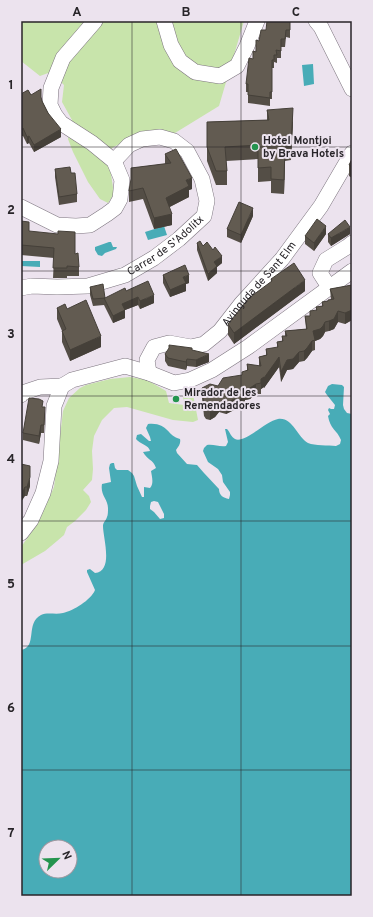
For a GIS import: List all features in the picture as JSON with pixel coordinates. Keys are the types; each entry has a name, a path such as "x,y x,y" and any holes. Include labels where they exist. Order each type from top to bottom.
{"street":[{"path":"21,208 58,225 90,225 115,208 120,199 122,180 114,161 92,143 61,123 50,105 51,88 63,58 95,21"},
{"path":"164,21 171,45 180,60 195,72 220,76 237,66 257,21"},
{"path":"316,21 321,27 352,89"},
{"name":"Carrer de S'Adolitx","path":"21,288 32,286 88,286 125,275 154,258 179,239 204,216 207,201 202,179 187,151 174,141 160,137 142,139 129,145 114,161"},
{"name":"Avinguda de Sant Elm","path":"150,373 147,360 154,347 169,343 191,347 204,344 220,331 241,304 282,259 321,206 352,153"},
{"path":"329,287 320,273 326,260 352,243"},
{"path":"21,395 22,393 40,387 62,386 72,380 125,366 150,373 174,383 190,380 212,370 248,347 352,271"},
{"path":"21,533 31,520 43,493 51,461 54,406 62,386"}],"green space":[{"path":"21,21 244,21 219,106 175,133 125,141 112,148 111,174 114,194 108,203 100,199 88,182 68,139 72,120 62,102 64,85 51,72 40,76 21,61"},
{"path":"130,377 147,380 166,391 169,403 184,405 183,396 193,394 198,420 193,422 173,420 127,407 114,408 102,420 94,436 92,451 92,480 83,490 89,496 91,502 86,510 67,527 64,535 45,551 21,565 21,547 38,523 54,487 63,411 69,398 80,388 86,385 110,379"}],"water":[{"path":"313,64 314,84 304,86 302,65"},
{"path":"164,226 167,235 148,240 145,232"},
{"path":"111,242 113,247 117,247 116,249 105,253 102,256 98,255 95,247"},
{"path":"21,261 40,261 40,267 21,266"},
{"path":"332,384 342,385 344,387 344,409 347,413 352,414 352,896 21,896 21,650 26,648 31,640 32,629 36,619 43,614 60,614 72,610 90,598 95,590 87,570 90,569 95,573 101,571 106,560 103,523 106,520 108,508 103,494 102,484 111,482 109,468 110,464 114,463 117,470 128,470 132,473 142,497 144,497 144,487 150,488 152,484 151,471 156,468 143,452 150,451 149,449 136,439 137,435 141,434 151,441 146,428 148,424 160,425 172,435 180,439 180,444 176,450 187,464 197,465 219,489 222,496 229,499 230,492 223,482 222,475 218,469 208,462 203,451 204,448 207,445 226,446 228,442 225,429 227,429 235,439 239,440 278,419 283,419 291,424 308,443 336,446 340,444 341,440 330,424 328,416 330,414 328,410 329,408 334,409 335,405 325,392 328,386","holes":["151,502 158,502 164,514 164,518 160,519 150,509"]}],"building":[{"path":"267,21 290,21 290,30 286,30 285,39 281,39 281,51 276,50 277,55 274,55 274,60 272,60 272,92 270,92 270,98 248,95 248,84 246,84 249,58 253,59 253,51 256,52 256,40 259,41 261,30 266,30"},
{"path":"41,89 42,101 48,113 61,129 34,145 29,136 27,137 23,128 21,129 21,94 28,90 31,95"},
{"path":"293,108 291,146 285,147 284,180 271,179 271,167 258,168 258,145 225,147 227,171 216,171 207,147 207,122 269,120 267,110"},
{"path":"176,149 192,178 186,180 189,186 166,198 172,214 154,218 143,188 129,191 131,168 171,163 165,154"},
{"path":"352,159 352,167 349,165"},
{"path":"70,167 71,173 75,173 77,194 59,197 55,169"},
{"path":"239,202 253,208 241,235 227,229"},
{"path":"317,219 326,226 314,243 305,236"},
{"path":"345,220 350,227 331,238 328,234"},
{"path":"21,221 29,222 29,231 58,234 58,231 75,232 75,254 78,253 79,267 67,266 67,268 53,268 54,248 21,245"},
{"path":"200,241 203,246 207,242 213,250 215,247 222,256 214,262 217,266 208,274 197,243"},
{"path":"294,263 305,280 234,333 228,324 249,298 272,281 271,279"},
{"path":"185,265 189,275 183,277 186,283 170,290 163,275"},
{"path":"148,281 154,295 140,301 138,297 122,304 125,310 113,316 104,298 93,299 90,287 103,284 105,298 125,288 126,291"},
{"path":"352,285 352,310 345,313 338,311 334,319 325,322 320,329 313,331 315,340 312,341 304,351 299,352 293,359 287,360 281,372 279,357 264,378 261,379 261,383 244,390 245,397 239,400 234,399 226,404 219,402 210,410 206,409 204,406 202,388 210,384 218,386 223,378 242,375 242,372 248,370 247,364 261,366 259,357 267,355 266,349 278,347 277,342 283,341 282,336 287,336 285,331 307,329 305,316 310,316 310,311 317,310 316,307 323,306 322,302 334,299 330,289"},
{"path":"86,300 101,336 70,350 62,331 66,329 57,308 65,304 67,309"},
{"path":"169,345 192,348 192,350 209,354 196,360 187,359 186,362 168,358 165,354 169,348"},
{"path":"29,398 43,401 42,407 45,407 44,425 41,425 39,436 23,433"},
{"path":"21,464 30,466 30,477 27,487 25,487 21,493"}],"place":[{"name":"Hotel Montjoi by Brava Hotels","path":"255,147"},
{"name":"Mirador de les Remendadores","path":"176,399"}]}
